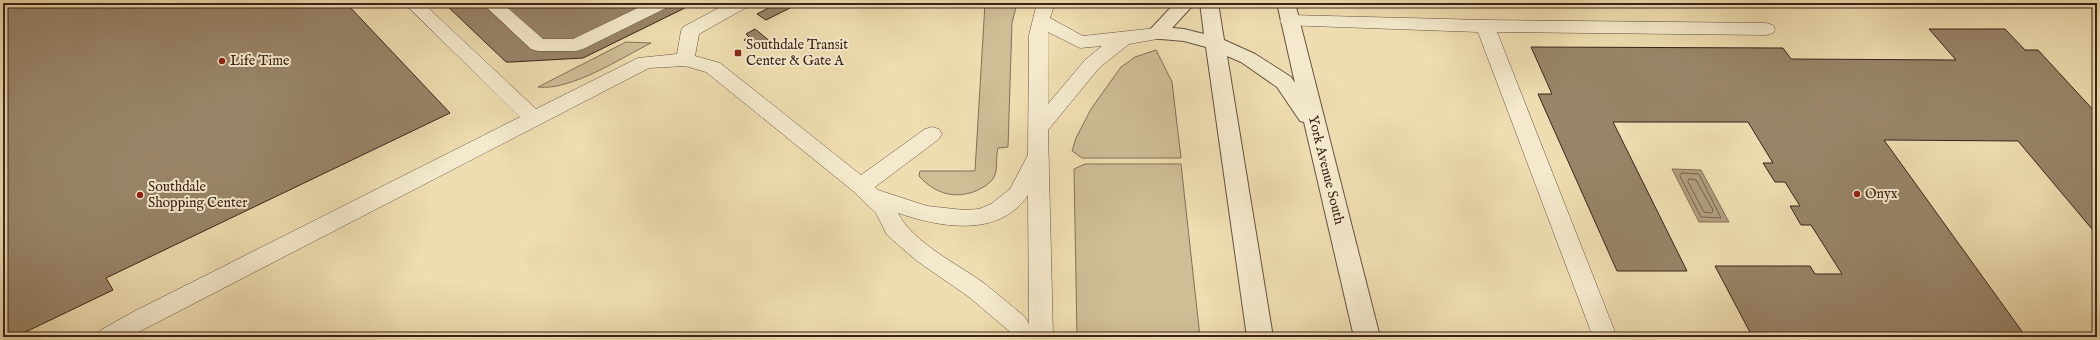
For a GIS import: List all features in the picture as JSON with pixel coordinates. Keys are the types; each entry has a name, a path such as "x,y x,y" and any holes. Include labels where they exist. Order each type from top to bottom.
{"street":[{"path":"1156,34 1186,3"},
{"path":"1208,3 1260,337"},
{"name":"York Avenue South","path":"1287,12 1367,337"},
{"path":"1156,34 1184,35 1215,43 1248,58 1284,82 1316,129"}],"lane":[{"path":"413,3 533,118"},
{"path":"491,3 538,45 576,46 662,3"},
{"path":"685,60 690,30 742,3"},
{"path":"1041,337 1038,129 1040,21 1046,3"},
{"path":"1287,12 1485,26 1766,29"},
{"path":"1040,21 1080,42 1123,39 1156,34"},
{"path":"1485,26 1605,337"},
{"path":"1038,129 1092,64 1123,39"},
{"path":"109,337 141,319 645,62 685,60 713,67 866,190 885,208 895,229 925,255 977,292 1017,324 1024,337"},
{"path":"866,190 932,134"},
{"path":"866,190 931,216 962,219 993,214 1015,197 1038,155"}],"shaded area":[{"path":"985,3 1017,3 1012,23 1008,147 998,148 995,175 988,184 978,190 962,195 946,194 925,182 919,176 920,171 975,171"},
{"path":"626,42 651,43 611,65 580,79 551,87 538,87"},
{"path":"1156,50 1172,82 1181,158 1082,158 1072,151 1076,138 1091,109 1121,67 1135,57"},
{"path":"1085,164 1181,164 1200,337 1077,337 1074,169"}],"water":[{"path":"1672,169 1701,170 1729,222 1699,222"}],"building":[{"name":"Southdale Shopping Center","path":"3,3 346,3 450,113 106,278 113,290 15,337 3,337"},
{"path":"444,3 695,3 583,58 506,62"},
{"path":"778,3 800,3 766,20 757,14"},
{"path":"755,29 771,42 757,50 744,40 749,37 746,34"},
{"name":"Onyx","path":"1929,29 2005,29 2025,50 2038,50 2097,114 2097,235 2018,141 1884,140 2026,337 1752,336 1715,266 1810,266 1815,274 1842,274 1811,225 1801,225 1790,206 1800,206 1785,182 1775,182 1763,163 1773,163 1748,122 1613,122 1687,271 1617,271 1538,94 1552,94 1531,47 1783,48 1791,59 1956,60"}],"place":[{"name":"Southdale Transit Center & Gate A","path":"738,53"},
{"name":"Life Time","path":"222,61"},
{"name":"Onyx","path":"1857,194"},
{"name":"Southdale Shopping Center","path":"140,195"}]}
